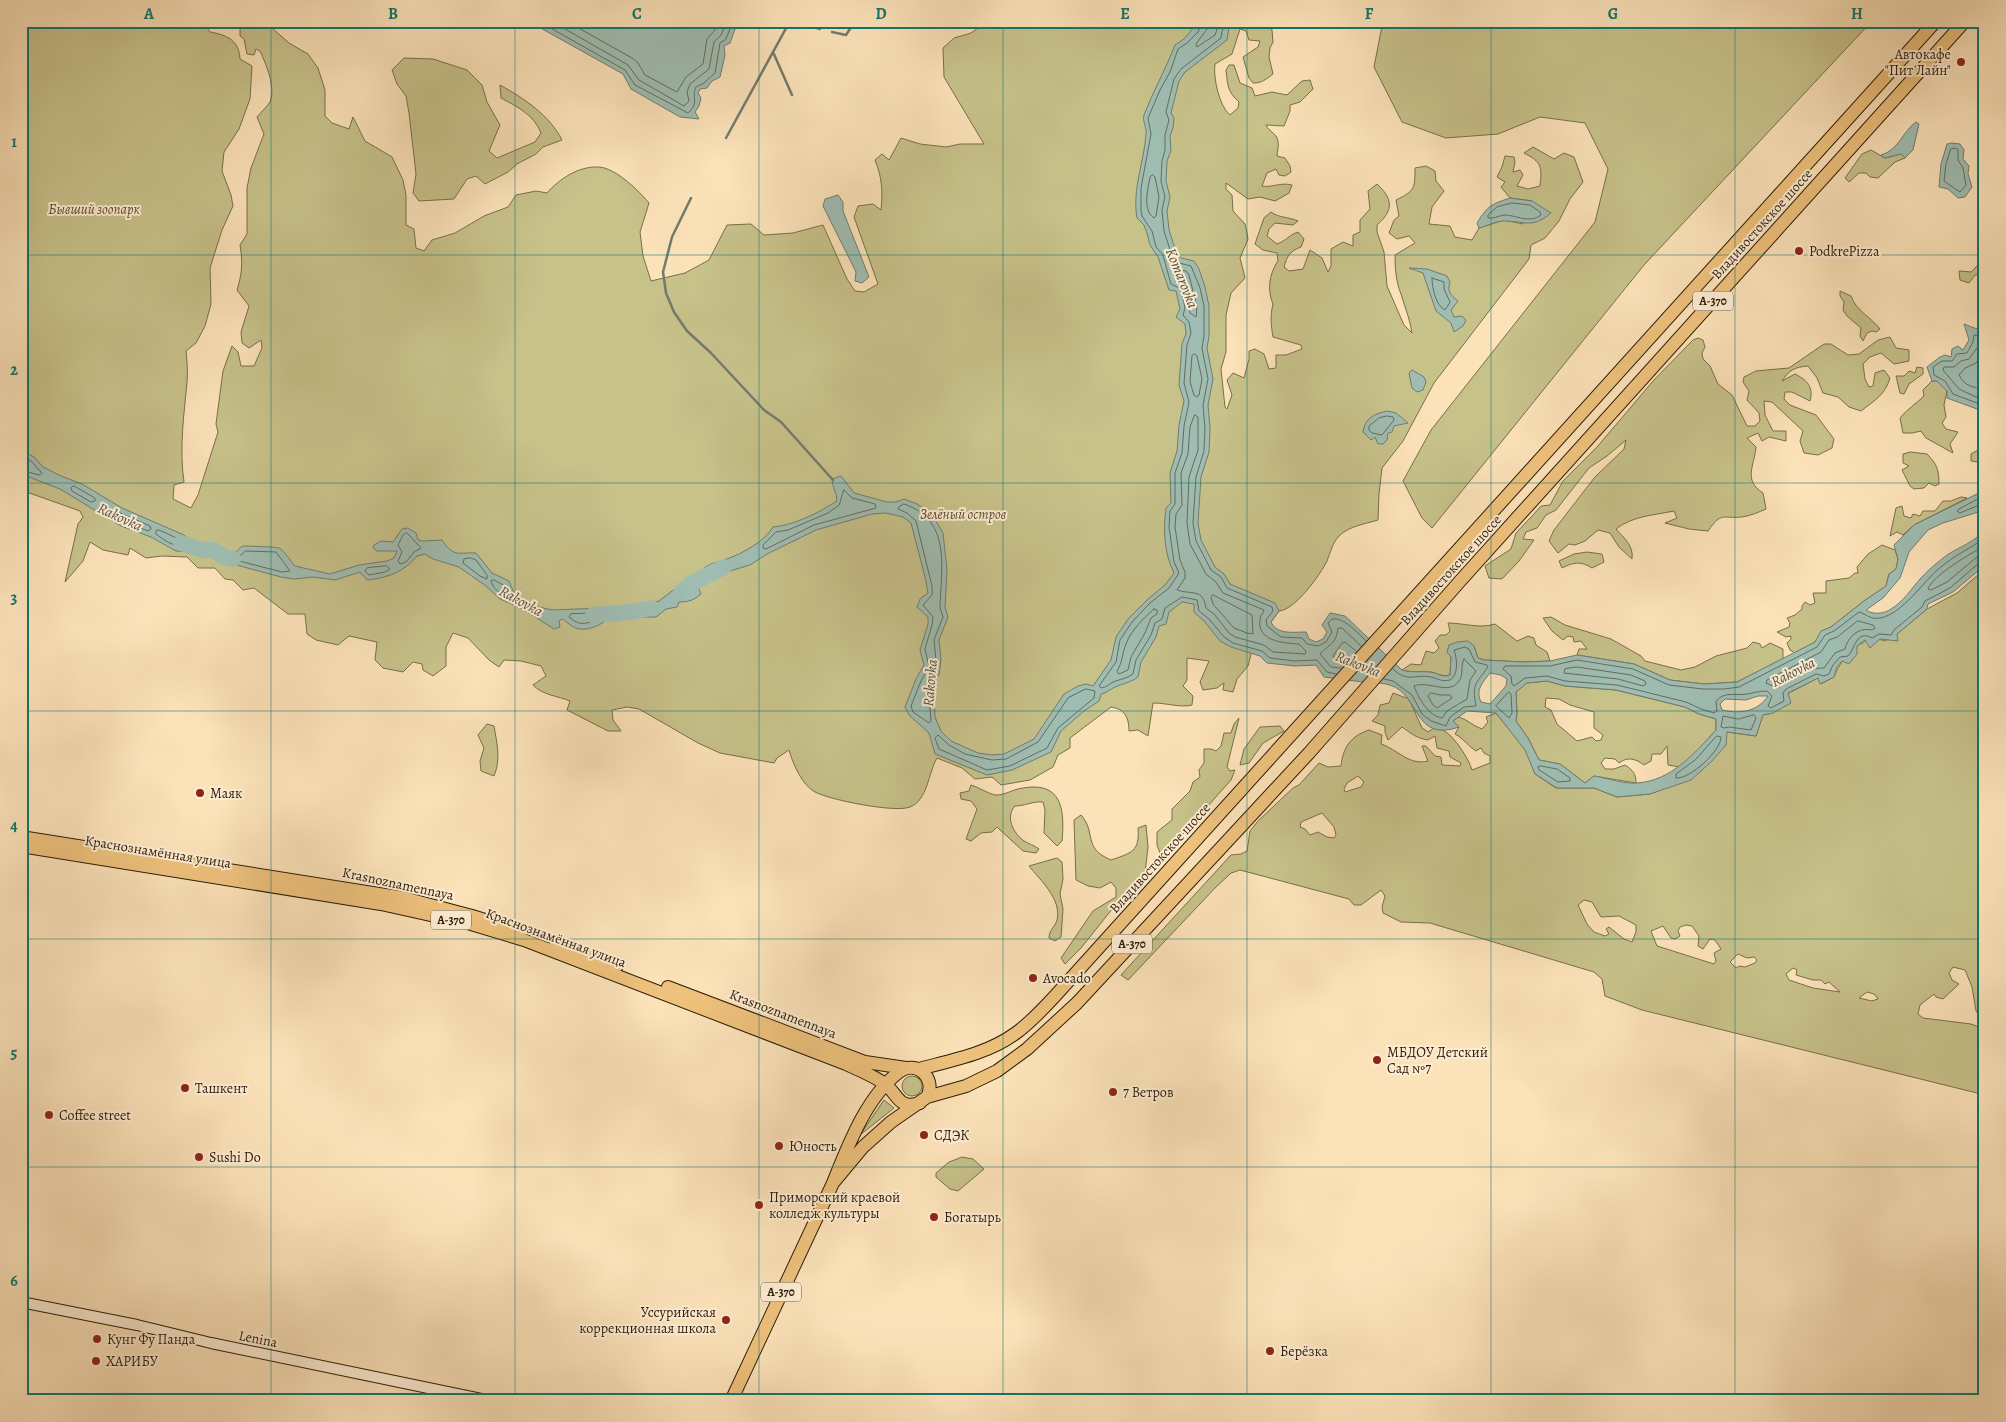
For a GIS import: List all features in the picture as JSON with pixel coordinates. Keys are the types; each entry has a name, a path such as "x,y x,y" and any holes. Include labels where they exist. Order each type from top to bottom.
{"highway":[{"name":"Владивостокское шоссе","path":"912,1069 988,1049 1016,1033 1032,1020 1243,790 1936,21"},
{"name":"Владивостокское шоссе","path":"923,1100 966,1086 997,1071 1057,1024 1309,753 1462,580 1965,21"},
{"path":"1534,467 1544,472 1549,483"},
{"path":"1243,790 1250,792 1260,806"},
{"name":"Krasnoznamennaya","path":"21,837 184,867 374,892 421,908"},
{"name":"Краснознамённая улица","path":"21,846 184,867"},
{"name":"Краснознамённая улица","path":"421,908 503,925 563,946 865,1062 912,1069"},
{"name":"Краснознамённая улица","path":"421,908 524,940 846,1064 886,1085"},
{"path":"912,1069 927,1076 930,1083 930,1092 923,1100"},
{"name":"А-370","path":"731,1401 833,1183 845,1152 873,1098 898,1073 912,1069"},
{"name":"А-370","path":"886,1085 904,1104 914,1105 923,1100"},
{"name":"А-370","path":"833,1183 863,1147 891,1122 923,1100"}],"main road":[{"name":"Lenina","path":"21,1302 137,1325 211,1344 491,1401"}],"green space":[{"name":"Зелёный остров","path":"28,21 202,21 210,32 227,37 235,43 240,59 252,66 250,99 239,129 224,152 222,171 233,206 222,230 210,268 211,304 205,326 196,343 186,351 187,378 182,444 184,482 174,485 173,499 191,508 198,495 218,432 216,424 223,371 232,346 238,352 241,366 254,366 262,348 261,340 249,348 242,343 241,332 249,306 237,290 242,268 240,245 247,234 247,188 251,168 264,134 257,117 270,102 272,90 270,76 260,51 256,49 254,55 247,54 244,39 240,36 240,24 234,21 264,21 289,43 308,54 318,68 325,90 325,116 332,123 349,129 353,117 365,141 392,157 403,180 406,195 406,225 414,229 416,248 424,251 432,240 455,233 484,216 508,207 516,195 536,191 547,193 570,174 591,167 598,167 605,168 619,175 633,186 649,203 640,232 643,256 651,281 685,273 709,260 727,225 751,224 764,235 793,233 823,225 847,279 855,291 864,292 878,284 854,217 858,206 873,204 881,210 881,185 875,160 882,154 889,160 901,138 920,144 946,147 960,144 984,144 944,77 943,48 954,38 971,33 988,21 1267,21 1272,30 1273,42 1269,57 1273,74 1266,79 1253,83 1249,78 1243,57 1258,47 1260,41 1249,40 1246,31 1240,29 1232,54 1215,64 1218,91 1226,111 1230,115 1238,108 1239,102 1232,95 1229,88 1226,70 1229,65 1234,65 1240,83 1252,88 1255,96 1272,92 1287,95 1302,81 1310,80 1313,89 1300,102 1290,105 1290,111 1284,126 1266,125 1278,139 1277,156 1285,158 1291,172 1285,176 1279,175 1276,169 1267,173 1262,186 1292,185 1289,193 1275,201 1260,197 1248,199 1226,183 1226,189 1232,195 1233,211 1245,224 1248,239 1240,258 1245,278 1231,293 1226,315 1226,352 1221,369 1225,407 1227,409 1232,395 1227,380 1233,373 1244,378 1249,351 1255,349 1264,354 1269,369 1276,368 1276,355 1286,355 1302,349 1301,345 1273,337 1271,313 1273,304 1270,282 1278,261 1277,253 1263,250 1255,244 1264,218 1271,212 1298,221 1293,225 1275,223 1269,229 1267,236 1277,244 1298,232 1304,239 1301,247 1290,254 1284,267 1289,271 1303,269 1310,250 1322,258 1328,272 1331,266 1331,249 1343,242 1353,246 1353,235 1360,232 1360,220 1370,209 1368,191 1377,184 1389,200 1389,209 1383,220 1377,225 1377,232 1384,252 1387,286 1404,325 1412,333 1398,285 1395,255 1415,243 1409,236 1397,239 1389,233 1394,220 1399,216 1396,200 1413,188 1415,168 1426,166 1435,171 1436,181 1444,191 1432,207 1429,224 1450,226 1455,237 1472,240 1479,228 1504,220 1523,224 1532,201 1510,198 1501,187 1505,182 1497,177 1505,156 1514,157 1513,172 1520,170 1523,175 1517,186 1528,189 1540,186 1540,166 1538,162 1524,153 1533,147 1554,159 1564,153 1574,157 1583,182 1570,199 1559,221 1545,238 1531,245 1529,259 1434,383 1403,441 1382,468 1378,520 1352,528 1337,538 1327,561 1313,583 1292,605 1279,611 1271,622 1271,625 1251,654 1248,666 1237,679 1233,692 1223,690 1224,683 1217,688 1203,690 1200,682 1209,661 1187,658 1187,680 1183,686 1193,696 1192,705 1153,703 1148,736 1138,730 1129,731 1128,722 1123,712 1111,707 1070,738 1070,748 1058,755 1053,767 1030,780 1001,785 992,777 975,779 962,768 937,758 924,792 916,804 902,808 877,807 834,799 810,789 796,768 789,750 777,758 774,763 720,753 698,743 639,709 627,707 612,710 613,720 621,731 608,731 567,710 570,701 545,693 533,685 546,676 541,666 521,661 504,660 499,667 489,660 468,638 453,633 446,647 446,666 433,676 423,670 422,664 413,662 403,672 383,668 375,660 377,642 349,636 338,645 316,640 307,634 305,614 288,614 254,588 243,590 233,580 225,579 215,568 198,568 187,557 162,556 146,558 130,548 128,555 103,550 90,542 83,561 65,582 78,524 83,517 80,511 21,490 21,30 29,28"},
{"path":"1383,21 1872,21 1644,265 1432,528 1422,518 1403,481 1431,430 1595,222 1608,169 1585,123 1540,117 1498,134 1446,138 1402,122 1374,67"},
{"path":"404,58 433,59 467,70 482,85 487,102 500,125 489,151 497,158 535,142 541,133 530,116 501,98 500,85 536,108 551,123 562,140 543,147 536,154 517,164 508,172 485,184 476,176 467,179 454,199 419,201 413,193 416,174 406,96 397,84 392,70"},
{"path":"1871,150 1885,158 1901,154 1905,158 1895,162 1878,178 1870,177 1866,173 1859,173 1849,182 1845,178 1862,154"},
{"path":"1985,258 1985,271 1983,274 1975,275 1969,283 1960,280 1959,271 1971,272"},
{"path":"1840,291 1851,296 1856,306 1880,329 1876,332 1867,333 1863,341 1860,336 1861,328 1843,310 1844,302 1840,296"},
{"path":"1890,337 1896,348 1909,350 1909,361 1894,364 1881,353 1870,357 1863,364 1865,379 1869,387 1873,386 1875,373 1884,370 1890,378 1882,393 1861,411 1849,407 1838,397 1823,393 1817,378 1808,366 1793,370 1782,381 1795,374 1808,384 1811,392 1810,401 1792,392 1785,392 1784,399 1790,405 1816,415 1834,439 1832,448 1818,455 1804,453 1800,441 1803,431 1772,402 1764,401 1765,415 1773,431 1786,431 1786,441 1769,437 1762,441 1758,433 1747,438 1756,447 1751,478 1757,488 1763,493 1766,509 1745,516 1720,518 1708,531 1689,529 1665,523 1677,518 1674,511 1629,521 1616,529 1630,546 1632,559 1619,547 1610,533 1598,530 1585,541 1575,545 1569,544 1558,553 1549,541 1554,530 1595,477 1624,449 1626,440 1589,468 1556,510 1546,515 1537,528 1526,532 1523,539 1534,540 1519,561 1502,579 1489,578 1485,566 1511,549 1516,533 1541,506 1550,505 1563,481 1597,447 1654,380 1693,340 1698,338 1703,340 1705,347 1702,353 1703,359 1710,366 1718,384 1732,395 1747,426 1755,426 1760,421 1759,413 1747,400 1749,391 1743,382 1744,377 1756,371 1789,368 1824,344 1831,344 1848,355 1859,354 1878,340"},
{"path":"1917,367 1923,368 1923,374 1909,384 1904,394 1900,393 1896,376 1904,376 1909,371 1915,373"},
{"path":"1932,381 1937,381 1947,391 1944,405 1946,417 1942,423 1946,429 1958,432 1950,444 1953,453 1926,438 1921,431 1903,433 1900,418 1924,396 1923,390"},
{"path":"1983,447 1985,449 1985,463 1971,461 1971,454"},
{"path":"1910,452 1927,454 1937,468 1939,484 1935,486 1929,483 1924,488 1914,489 1910,486 1902,470 1909,466 1903,463 1903,454"},
{"path":"1961,497 1967,498 1914,525 1903,535 1897,532 1890,536 1896,508 1902,506 1904,516 1911,518 1913,514 1920,516 1923,511 1935,511 1943,501 1951,501"},
{"path":"1882,545 1895,550 1898,559 1896,569 1889,574 1886,586 1831,627 1822,631 1815,642 1795,653 1790,650 1787,643 1791,636 1786,637 1777,632 1789,627 1790,623 1787,618 1795,615 1802,609 1805,602 1810,605 1815,603 1813,593 1826,593 1826,581 1849,578 1858,573 1857,567 1868,554"},
{"path":"1587,552 1602,554 1604,562 1592,568 1577,563 1562,568 1559,561 1574,554"},
{"path":"1979,574 1985,574 1985,1024 1976,1011 1972,987 1965,970 1953,967 1949,973 1952,980 1959,984 1943,999 1936,997 1934,994 1920,1005 1918,1014 1923,1018 1971,1024 1985,1029 1985,1095 1642,1010 1605,996 1602,979 1594,972 1430,923 1401,922 1383,913 1382,907 1385,896 1381,890 1361,905 1354,905 1349,899 1240,870 1231,873 1216,887 1128,980 1121,975 1231,855 1247,851 1250,831 1258,821 1293,788 1299,785 1319,763 1328,767 1341,766 1346,748 1357,735 1369,730 1382,735 1381,744 1409,759 1421,762 1428,761 1422,746 1426,746 1435,756 1441,757 1442,765 1460,766 1461,763 1450,757 1449,751 1437,748 1435,736 1428,740 1424,739 1402,727 1388,740 1385,726 1372,721 1378,715 1380,705 1389,703 1393,693 1409,699 1422,728 1428,732 1434,728 1439,729 1450,735 1465,755 1472,770 1490,763 1490,756 1484,753 1481,748 1476,751 1455,734 1459,727 1452,721 1459,717 1482,729 1488,722 1486,717 1496,713 1526,750 1535,774 1556,788 1594,788 1617,797 1650,794 1668,787 1727,732 1756,736 1763,715 1773,713 1787,694 1818,678 1821,684 1834,677 1847,655 1861,644 1877,639 1885,641 1897,634 1927,609 1957,593","holes":["1358,776 1364,782 1361,787 1345,792 1344,789 1347,783","1322,813 1334,827 1336,835 1334,838 1327,837 1318,832 1310,835 1305,829 1300,827 1301,822","1584,900 1592,902 1601,917 1619,916 1636,925 1636,932 1632,942 1624,939 1609,927 1606,929 1609,934 1605,936 1594,932 1587,924 1578,905","1663,926 1671,938 1675,939 1680,936 1678,931 1680,927 1692,926 1699,936 1698,946 1703,949 1710,939 1715,940 1721,949 1714,953 1716,961 1714,964 1657,946 1651,931","1738,954 1747,958 1754,957 1757,960 1755,963 1745,967 1739,966 1736,968 1730,962","1793,968 1797,970 1796,975 1813,980 1821,980 1825,984 1829,982 1840,992 1813,988 1789,980 1786,974","1867,992 1874,994 1878,999 1872,1001 1859,998"]},
{"path":"1551,617 1565,625 1611,639 1641,656 1645,661 1681,670 1695,667 1716,656 1747,648 1753,642 1760,644 1762,648 1770,643 1783,649 1783,659 1737,682 1704,684 1670,680 1634,664 1577,655 1579,649 1587,649 1581,641 1574,642 1573,637 1568,636 1563,640 1552,631 1543,618"},
{"path":"1448,623 1477,626 1495,624 1517,641 1528,636 1534,638 1536,645 1547,652 1550,661 1484,660 1478,658 1474,646 1451,657 1450,675 1444,676 1430,672 1402,670 1411,664 1421,665 1426,651 1434,653 1439,648 1435,641 1440,635 1446,635 1450,631"},
{"path":"1547,681 1565,686 1616,690 1685,707 1716,719 1716,730 1692,757 1680,767 1668,765 1667,746 1661,754 1652,754 1651,761 1644,765 1629,759 1619,763 1615,759 1605,758 1601,763 1605,769 1614,769 1625,765 1634,772 1636,783 1594,776 1585,783 1560,764 1539,760 1528,738 1516,721 1516,692 1526,683","holes":["1546,698 1559,699 1570,705 1594,712 1594,728 1603,735 1601,740 1596,741 1592,737 1577,741 1557,724 1551,710 1545,707"]},
{"path":"1239,718 1227,767 1230,771 1235,770 1231,780 1167,852 1160,853 1157,845 1157,832 1172,820 1172,809 1190,791 1193,782 1200,777 1199,770 1204,763 1204,749 1216,751 1221,746 1224,733 1231,733 1234,724"},
{"path":"487,724 494,726 497,745 498,758 494,776 481,771 480,761 484,748 478,735"},
{"path":"1280,726 1284,731 1263,743 1249,763 1240,765 1244,749 1260,727"},
{"path":"971,785 996,795 1023,788 1036,787 1046,789 1058,800 1061,809 1063,819 1062,841 1057,846 1044,833 1045,810 1043,802 1015,806 1011,815 1012,825 1017,834 1024,841 1039,849 1036,853 1023,851 997,827 992,832 981,833 971,841 966,839 977,809 971,801 961,799 960,793 969,791"},
{"path":"1081,815 1086,822 1096,850 1111,860 1129,853 1136,847 1138,828 1146,825 1148,847 1145,873 1065,964 1061,958 1093,911 1116,897 1116,888 1111,882 1100,888 1088,886 1076,880 1074,820"},
{"path":"1057,858 1062,862 1063,879 1060,894 1063,909 1061,937 1055,941 1049,938 1057,920 1058,912 1056,905 1049,890 1029,866"},
{"path":"912,1076 919,1079 922,1086 919,1093 912,1096 905,1093 902,1086 905,1079"},
{"path":"884,1100 894,1108 860,1135"},
{"path":"962,1157 973,1159 984,1169 958,1191 950,1189 936,1177 936,1173 949,1162"}],"water":[{"path":"528,21 747,21 745,26 735,29 730,43 724,46 725,55 720,77 712,81 707,88 700,89 698,93 701,98 695,112 699,119 680,117 631,89 623,74"},
{"name":"Komarovka","path":"1199,21 1234,21 1229,27 1227,40 1185,72 1179,81 1171,113 1174,118 1170,136 1171,151 1167,161 1166,181 1170,197 1167,211 1169,230 1176,252 1181,258 1194,261 1199,269 1209,306 1207,348 1213,379 1208,405 1210,428 1209,452 1201,477 1198,523 1201,540 1215,567 1224,574 1230,584 1275,603 1279,611 1271,622 1277,629 1286,632 1306,632 1309,639 1316,642 1323,639 1327,632 1322,625 1330,613 1345,616 1402,670 1430,672 1444,676 1450,675 1451,657 1447,652 1449,645 1468,641 1474,646 1478,658 1484,660 1550,661 1577,655 1634,664 1670,680 1704,684 1737,682 1815,642 1821,631 1831,627 1886,586 1889,574 1896,569 1898,559 1894,545 1914,525 1985,490 1985,510 1943,523 1928,530 1909,552 1900,578 1883,598 1866,610 1872,613 1888,611 1903,599 1933,566 1947,555 1968,544 1985,529 1985,565 1953,592 1928,604 1927,609 1897,634 1898,641 1880,639 1870,648 1865,640 1857,646 1857,654 1849,664 1842,661 1837,667 1834,677 1820,684 1818,678 1788,693 1791,703 1773,713 1763,715 1756,736 1727,732 1726,745 1691,780 1650,794 1617,797 1594,788 1557,788 1535,774 1525,750 1496,713 1467,711 1453,721 1459,727 1444,730 1433,729 1419,716 1400,690 1383,683 1324,677 1316,665 1295,666 1267,663 1260,656 1231,647 1220,641 1205,622 1194,612 1194,604 1182,602 1169,612 1166,624 1159,626 1156,637 1141,662 1138,677 1101,694 1099,701 1061,731 1051,752 1012,770 987,775 935,754 929,733 909,715 905,707 916,679 924,665 920,650 928,624 928,617 917,607 920,599 928,593 911,523 903,517 885,513 872,514 816,530 767,554 750,565 730,571 715,579 705,577 704,568 746,550 759,542 773,527 790,524 806,518 837,501 832,479 841,476 854,493 887,502 896,502 904,499 917,504 931,513 943,533 947,570 945,608 948,617 939,640 941,660 939,675 933,683 935,717 941,731 951,741 978,753 1004,754 1034,739 1064,694 1078,686 1086,684 1093,686 1111,660 1116,637 1128,619 1165,585 1174,573 1166,549 1165,525 1166,508 1171,503 1170,473 1177,451 1179,425 1184,401 1179,385 1182,344 1186,334 1185,324 1176,317 1180,309 1176,291 1169,290 1158,257 1150,245 1144,225 1137,218 1136,197 1146,134 1144,115 1175,45 1184,39","holes":["1490,673 1501,675 1507,679 1506,686 1490,704 1481,702 1479,698 1479,690","1547,681 1565,686 1616,690 1685,707 1716,719 1716,730 1691,756 1661,777 1632,783 1594,776 1585,783 1560,764 1539,760 1528,738 1516,721 1516,692 1527,683","1758,696 1768,696 1759,706 1748,711 1722,710 1720,704 1725,699 1746,700"]},
{"path":"1916,122 1919,124 1913,150 1905,158 1901,154 1885,158 1881,155 1892,149"},
{"path":"1947,144 1960,144 1964,150 1963,159 1969,166 1968,174 1972,187 1965,197 1958,198 1948,189 1939,187 1941,164"},
{"path":"838,195 843,202 843,211 869,277 862,283 855,281 856,272 823,206 825,199"},
{"path":"1510,198 1532,201 1551,213 1539,221 1530,223 1503,221 1479,228 1477,223 1484,212 1495,204"},
{"path":"1409,268 1427,269 1447,276 1450,282 1450,293 1458,301 1451,310 1454,317 1462,316 1466,320 1463,326 1454,332 1451,323 1436,311 1423,273"},
{"path":"1964,324 1985,332 1985,404 1977,409 1947,398 1947,391 1937,381 1932,381 1927,367 1940,357 1945,355 1951,357 1952,349 1958,346 1963,350 1969,340"},
{"path":"1412,370 1424,377 1426,382 1423,390 1417,392 1412,388 1409,373"},
{"path":"1387,411 1396,413 1408,423 1394,426 1392,432 1388,433 1387,440 1383,444 1378,444 1375,437 1371,440 1363,432 1364,427 1371,417"},
{"path":"21,450 34,457 43,467 82,484 122,508 184,535 202,550 200,552 176,551 151,537 121,526 60,489 21,474"},
{"path":"408,528 416,533 418,540 442,540 453,552 476,553 492,573 509,581 514,593 531,605 552,610 603,608 614,612 603,622 589,629 577,628 562,619 559,621 560,627 554,629 521,608 500,599 486,586 459,567 433,559 425,554 417,556 407,566 388,576 367,580 360,572 335,580 313,577 294,579 281,577 229,563 216,558 212,553 218,548 232,556 244,546 279,548 295,566 330,574 359,565 387,561 394,558 397,551 377,551 373,548 374,545 381,541 393,542 402,529"},
{"path":"693,575 699,580 697,585 701,594 696,598 679,602 677,607 666,609 656,617 636,617 631,612 635,608 659,601"}],"waterway":[{"path":"726,138 790,21"},
{"path":"794,21 820,29"},
{"path":"832,32 846,35 855,21"},
{"path":"773,52 792,95"},
{"path":"691,198 672,237 663,272 666,293 674,312 687,331 711,353 764,410 781,422 833,480"},
{"name":"Rakovka","path":"181,543 202,550 214,550 224,557 233,559"},
{"name":"Rakovka","path":"681,592 692,583 724,567"},
{"name":"Rakovka","path":"593,615 631,612 651,608"}],"place":[{"name":"Автокафе \"Пит Лайн\"","path":"1961,62"},
{"name":"PodkrePizza","path":"1799,251"},
{"name":"Маяк","path":"200,793"},
{"name":"Avocado","path":"1033,978"},
{"name":"МБДОУ Детский Сад №7","path":"1377,1060"},
{"name":"Ташкент","path":"185,1088"},
{"name":"7 Ветров","path":"1113,1092"},
{"name":"Coffee street","path":"49,1115"},
{"name":"СДЭК","path":"924,1135"},
{"name":"Юность","path":"779,1146"},
{"name":"Sushi Do","path":"199,1157"},
{"name":"Приморский краевой колледж культуры","path":"759,1205"},
{"name":"Богатырь","path":"934,1217"},
{"name":"Уссурийская коррекционная школа","path":"726,1320"},
{"name":"Кунг Фу Панда","path":"97,1339"},
{"name":"Берёзка","path":"1270,1351"},
{"name":"ХАРИБУ","path":"96,1361"}],"park label":[{"name":"Бывший зоопарк","path":"94,209"}]}
